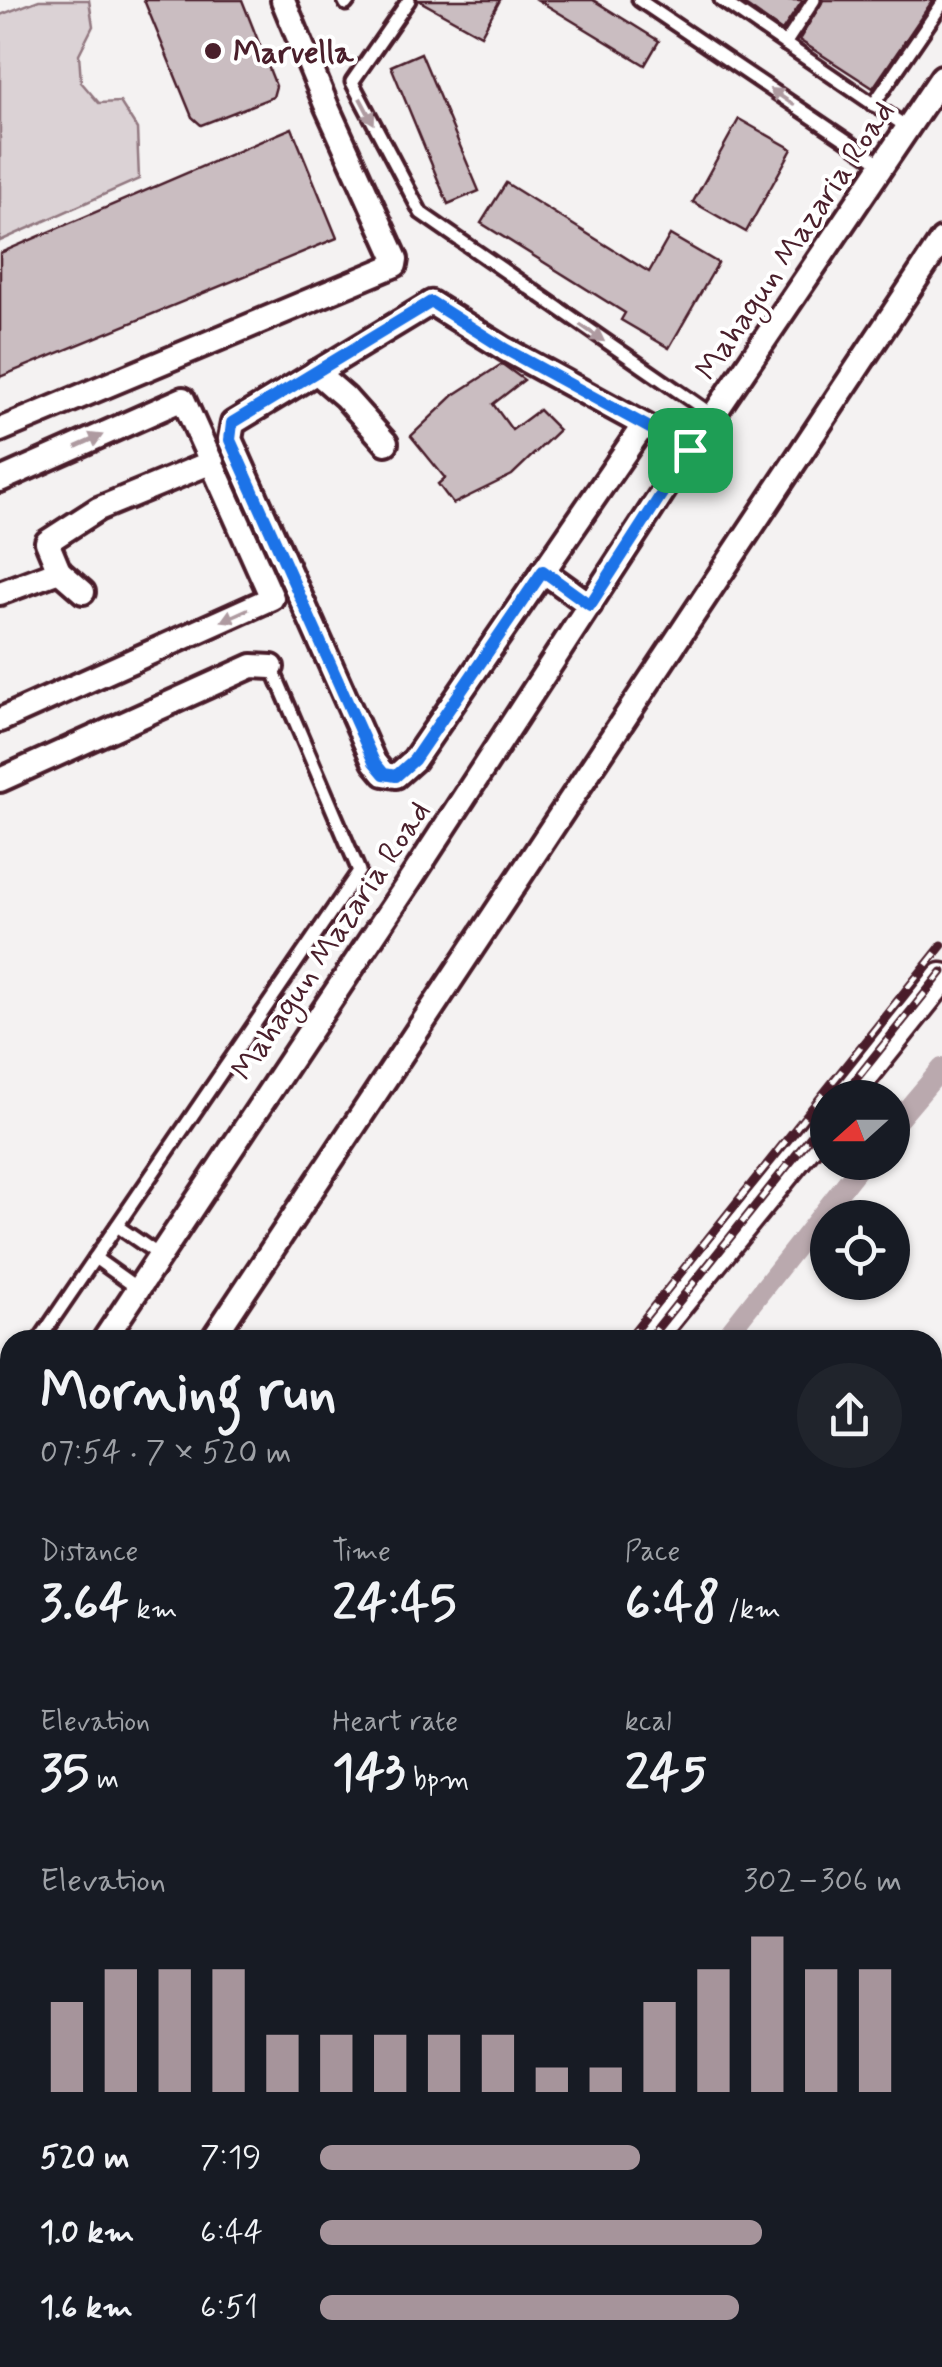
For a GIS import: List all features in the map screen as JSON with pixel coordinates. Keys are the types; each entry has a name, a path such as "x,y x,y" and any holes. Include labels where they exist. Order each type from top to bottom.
{"street":[{"path":"0,430 395,265 396,259 326,108 283,0"},
{"name":"Mahagun Mazaria Road","path":"110,1330 690,450 942,76"},
{"path":"219,1330 942,240"},
{"path":"642,426 414,760 396,776 384,774 374,762 230,440 232,423 431,302 505,349 690,450"},
{"path":"316,372 345,396 386,444"},
{"path":"0,480 183,400 272,598 0,720"},
{"path":"83,592 58,570 47,542 98,509 212,462"},
{"path":"0,593 58,570"},
{"path":"543,571 590,605"},
{"path":"0,780 252,666 272,667"},
{"path":"860,1080 942,978"},
{"path":"657,1330 810,1142"}],"lane":[{"path":"409,0 352,82 421,213 714,416"},
{"path":"639,0 883,165"},
{"path":"721,0 908,128"},
{"path":"785,44 814,0"},
{"path":"873,104 942,4"},
{"path":"46,1330 360,872 272,667"},
{"path":"117,1226 159,1255"},
{"path":"95,1258 137,1288"}],"shaded area":[{"path":"39,0 89,0 93,26 79,54 81,82 99,103 120,102 137,129 139,179 0,241 0,15"}],"building":[{"name":"Marvella","path":"144,0 242,0 276,86 273,97 201,125 192,117"},
{"path":"418,0 500,0 481,35"},
{"path":"538,0 593,0 659,41 645,65"},
{"path":"738,0 803,0 782,31"},
{"path":"823,0 933,0 873,88 799,40"},
{"path":"421,53 479,191 448,204 391,66"},
{"path":"739,119 792,149 746,232 693,202"},
{"path":"292,128 337,238 0,377 0,253"},
{"path":"506,183 649,272 670,235 718,263 669,348 621,320 625,313 481,223"},
{"path":"502,364 524,380 493,404 512,430 539,410 559,430 512,475 453,504 438,484 445,478 411,436 454,395"}],"waterway":[{"path":"910,1106 942,1068"},
{"path":"731,1330 849,1180"}],"railway":[{"path":"635,1330 942,945"},
{"path":"855,1080 942,972"},
{"path":"656,1330 810,1138"}],"place":[{"name":"Marvella","path":"213,51"}],"route":[{"path":"431,302 505,349 690,450 590,605 543,571 414,760 396,776 384,774 374,762 230,440 232,423 431,302"}]}
